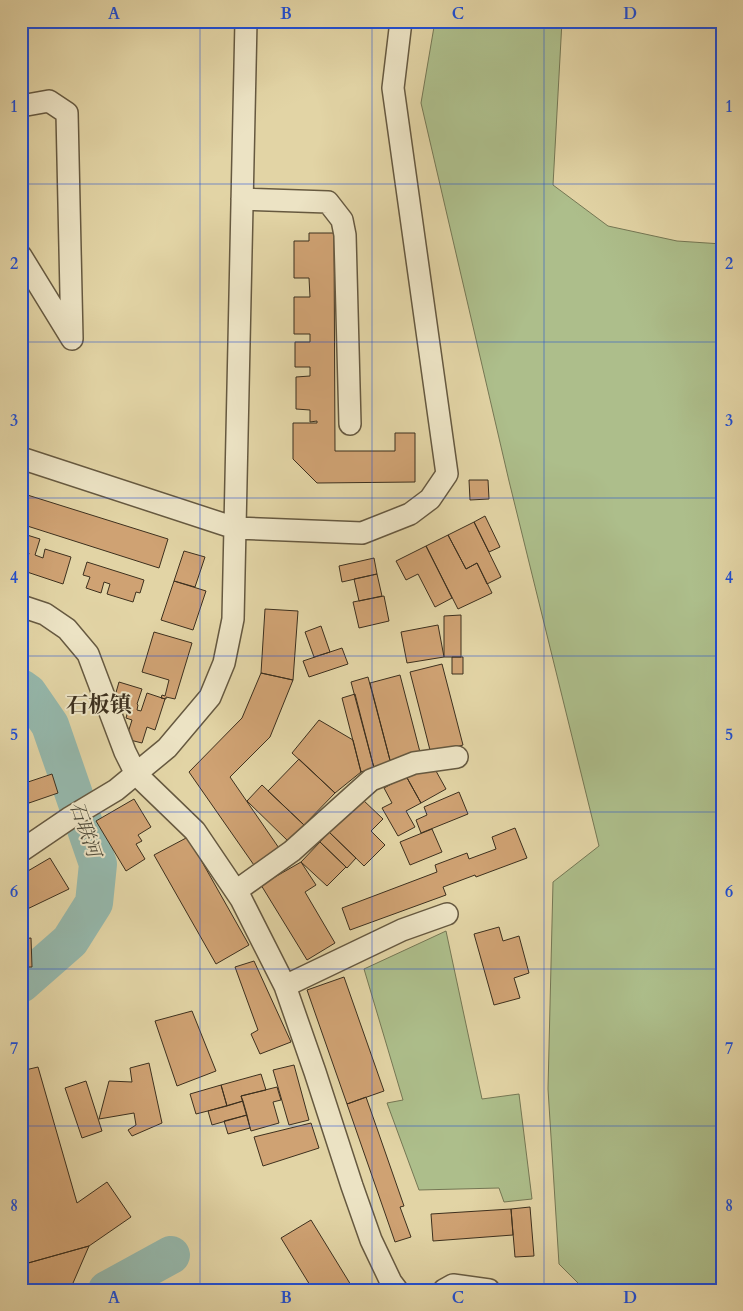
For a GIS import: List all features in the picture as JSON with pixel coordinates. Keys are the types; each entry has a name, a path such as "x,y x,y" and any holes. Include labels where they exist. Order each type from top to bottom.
{"street":[{"path":"21,850 116,790 167,748 210,697 224,663 233,619 246,21"},
{"path":"21,458 235,528 362,533 410,514 430,498 447,474 393,88 401,21"},
{"path":"21,106 49,101 67,112 72,339 21,256"},
{"path":"242,199 328,202 342,220 346,235 350,424"},
{"path":"21,606 45,614 67,629 88,654 136,774 194,831 241,898 285,986 371,1240 391,1282 397,1290"},
{"path":"236,891 292,851 370,780 414,763 457,757"},
{"path":"285,986 402,930 447,914"},
{"path":"444,1290 453,1285 489,1290"}],"green space":[{"path":"435,21 562,21 553,185 608,226 677,241 722,244 722,1290 585,1290 559,1264 548,1089 553,882 599,846 509,481 421,103"},
{"path":"446,931 482,1099 519,1094 532,1199 504,1202 499,1188 419,1190 387,1103 403,1100 364,969"}],"building":[{"path":"309,233 334,233 335,451 395,451 395,433 415,433 415,482 317,483 293,459 293,423 317,423 317,421 310,422 310,410 296,409 296,377 310,376 310,367 295,367 295,342 310,342 310,334 294,334 294,297 310,297 309,278 294,278 294,241 309,241"},
{"path":"469,480 488,480 489,499 470,500"},
{"path":"21,493 168,539 159,568 21,524"},
{"path":"485,516 500,547 489,552 474,522"},
{"path":"474,522 501,577 487,584 477,563 466,569 448,535"},
{"path":"27,535 40,539 35,555 43,558 45,549 71,557 63,584 24,571 29,553 21,551"},
{"path":"448,535 466,569 477,563 492,593 458,609 426,546"},
{"path":"426,546 452,598 435,607 418,574 406,580 396,561"},
{"path":"184,551 205,557 195,587 174,581"},
{"path":"374,558 377,574 342,582 339,566"},
{"path":"87,562 144,580 140,593 136,592 133,602 107,594 110,584 104,582 101,593 86,588 90,577 83,575"},
{"path":"377,574 382,596 359,601 354,579"},
{"path":"174,581 206,591 193,630 161,620"},
{"path":"384,596 389,621 359,628 353,602"},
{"path":"265,609 298,611 293,680 261,673"},
{"path":"461,615 461,657 444,657 444,616"},
{"path":"438,625 444,657 407,663 401,632"},
{"path":"321,626 330,652 314,657 305,632"},
{"path":"154,632 192,643 175,699 161,698 162,695 165,696 169,680 142,672"},
{"path":"342,648 348,664 309,677 303,661"},
{"path":"452,657 463,657 463,674 452,674"},
{"path":"442,664 463,745 431,754 410,672"},
{"path":"261,673 293,680 270,737 230,777 281,851 256,868 189,772 242,718"},
{"path":"400,675 421,756 391,764 370,683"},
{"path":"368,677 391,764 374,768 351,682"},
{"path":"119,682 142,689 137,710 141,711 147,693 165,699 155,730 147,727 142,743 126,739 132,720 126,718 129,707 113,703"},
{"path":"355,694 374,768 361,772 342,698"},
{"path":"319,720 353,740 361,772 335,793 292,753"},
{"path":"299,759 335,793 304,825 268,791"},
{"path":"431,762 446,789 421,803 406,776"},
{"path":"52,774 58,793 29,803 22,784"},
{"path":"406,776 421,803 406,811 415,827 398,836 382,808 392,803 384,788"},
{"path":"262,785 304,825 288,841 247,801"},
{"path":"459,792 468,814 421,833 416,820 427,815 424,807"},
{"path":"134,799 151,827 138,835 142,841 136,844 145,859 126,871 96,821"},
{"path":"362,799 383,819 371,831 385,845 364,866 329,832"},
{"path":"515,828 527,858 443,887 446,895 350,930 342,908 437,872 435,865 467,853 469,859 496,849 492,837"},
{"path":"432,829 442,852 410,865 400,842"},
{"path":"329,832 356,858 347,868 320,842"},
{"path":"188,837 249,945 216,964 154,855"},
{"path":"320,842 346,867 327,886 301,862"},
{"path":"50,858 69,889 21,912 21,875"},
{"path":"301,862 316,885 305,892 335,943 307,960 261,885"},
{"path":"499,927 503,941 519,936 529,973 514,978 520,998 494,1005 474,934"},
{"path":"31,938 32,967 21,967 21,939"},
{"path":"254,961 291,1042 260,1054 251,1034 258,1030 235,967"},
{"path":"344,977 384,1091 347,1104 307,990"},
{"path":"192,1011 216,1071 177,1086 155,1021"},
{"path":"149,1063 162,1123 132,1136 128,1130 136,1125 134,1113 99,1119 109,1081 132,1082 130,1068"},
{"path":"294,1065 309,1120 289,1125 273,1070"},
{"path":"38,1067 77,1203 107,1182 131,1217 89,1246 21,1265 21,1071"},
{"path":"261,1074 266,1090 241,1096 243,1101 227,1106 221,1085"},
{"path":"86,1081 102,1131 82,1138 65,1088"},
{"path":"221,1085 227,1106 196,1114 190,1094"},
{"path":"277,1087 281,1100 273,1102 279,1123 251,1131 241,1096"},
{"path":"366,1097 404,1206 400,1207 411,1237 395,1242 347,1104"},
{"path":"243,1101 247,1115 212,1125 208,1111"},
{"path":"247,1115 250,1128 228,1134 224,1121"},
{"path":"311,1123 319,1148 263,1166 254,1137"},
{"path":"530,1207 534,1256 515,1257 511,1209"},
{"path":"511,1209 513,1235 433,1241 431,1214"},
{"path":"311,1220 354,1290 313,1290 281,1238"},
{"path":"89,1246 70,1290 21,1290 21,1265"}],"waterway":[{"name":"石联河","path":"21,688 28,693 50,725 98,864 94,903 70,941 21,984"},
{"name":"石联河","path":"107,1290 171,1255"}],"district":[{"name":"石板镇","path":"99,704"}]}
